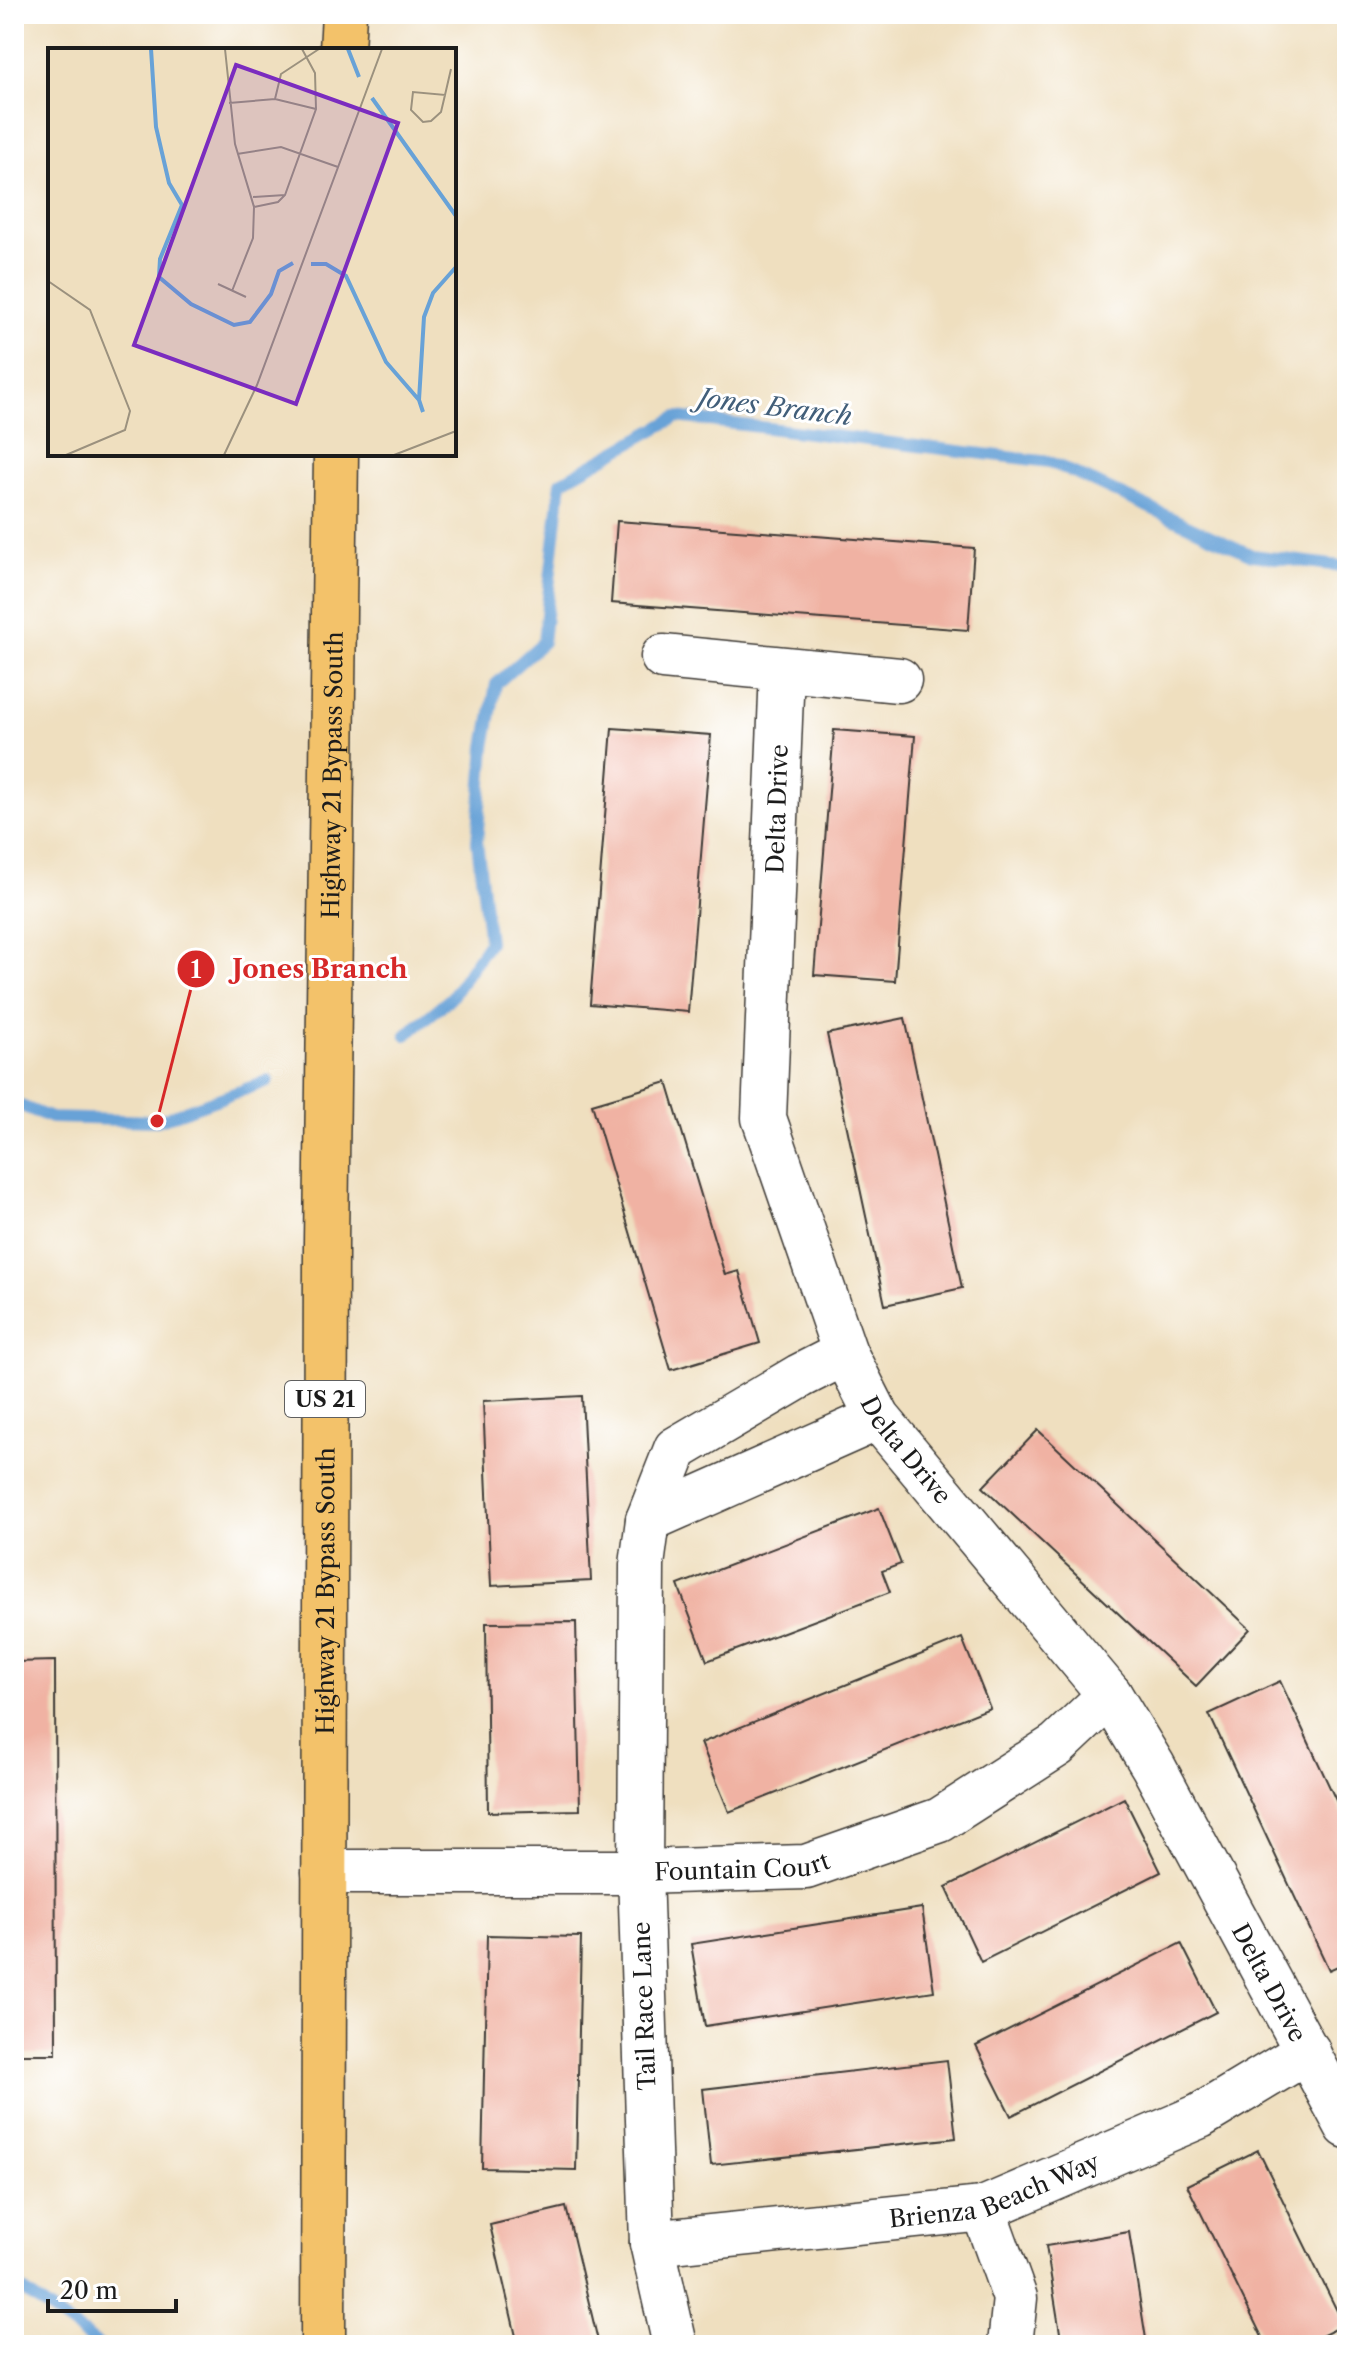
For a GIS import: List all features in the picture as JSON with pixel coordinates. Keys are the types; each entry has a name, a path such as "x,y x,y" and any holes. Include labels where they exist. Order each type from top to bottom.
{"main road":[{"path":"342,48 344,14"},
{"name":"Highway 21 Bypass South","path":"323,2345 326,1228 336,456"}],"street":[{"path":"663,657 899,680"},
{"name":"Delta Drive","path":"782,670 764,1118 845,1353 878,1418 1110,1695 1153,1766 1347,2126"},
{"name":"Tail Race Lane","path":"675,2345 652,2243 640,1872 642,1565 648,1520 676,1449 845,1353"},
{"path":"648,1520 878,1418"},
{"name":"Fountain Court","path":"324,1872 640,1872 806,1867 940,1820 1057,1745 1110,1695"},
{"name":"Brienza Beach Way","path":"652,2243 983,2209 1200,2116 1308,2051"},
{"path":"983,2209 1015,2298 1010,2345"}],"building":[{"path":"617,521 974,548 968,630 611,603"},
{"path":"612,728 711,735 688,1012 590,1004"},
{"path":"834,730 915,736 895,981 814,975"},
{"path":"905,1018 962,1288 885,1305 827,1034"},
{"path":"667,1082 725,1275 739,1271 760,1343 671,1370 592,1104"},
{"path":"582,1396 591,1581 491,1586 483,1401"},
{"path":"1038,1430 1250,1629 1196,1686 983,1487"},
{"path":"879,1508 901,1564 882,1571 890,1592 707,1661 678,1585"},
{"path":"576,1622 580,1810 488,1812 486,1623"},
{"path":"962,1638 990,1708 729,1812 701,1743"},
{"path":"55,1661 56,2054 14,2054 14,1662"},
{"path":"1280,1681 1347,1824 1347,1962 1329,1970 1209,1714"},
{"path":"1124,1798 1161,1872 981,1962 946,1887"},
{"path":"922,1908 934,1991 705,2026 691,1944"},
{"path":"487,1935 581,1937 576,2170 482,2168"},
{"path":"1181,1943 1216,2012 1011,2116 976,2046"},
{"path":"947,2060 956,2138 711,2165 703,2089"},
{"path":"1258,2150 1344,2325 1303,2345 1266,2345 1187,2185"},
{"path":"566,2207 599,2345 518,2345 490,2225"},
{"path":"1129,2232 1147,2345 1062,2345 1046,2246"}],"waterway":[{"name":"Jones Branch","path":"406,1035 451,998 489,942 477,842 485,747 496,684 543,642 561,482 677,417 1050,462 1252,555 1347,567"},
{"name":"Jones Branch","path":"14,1103 51,1118 157,1121 268,1081"},
{"path":"14,2284 99,2345"}],"place":[{"name":"Jones Branch","path":"157,1121"}]}
